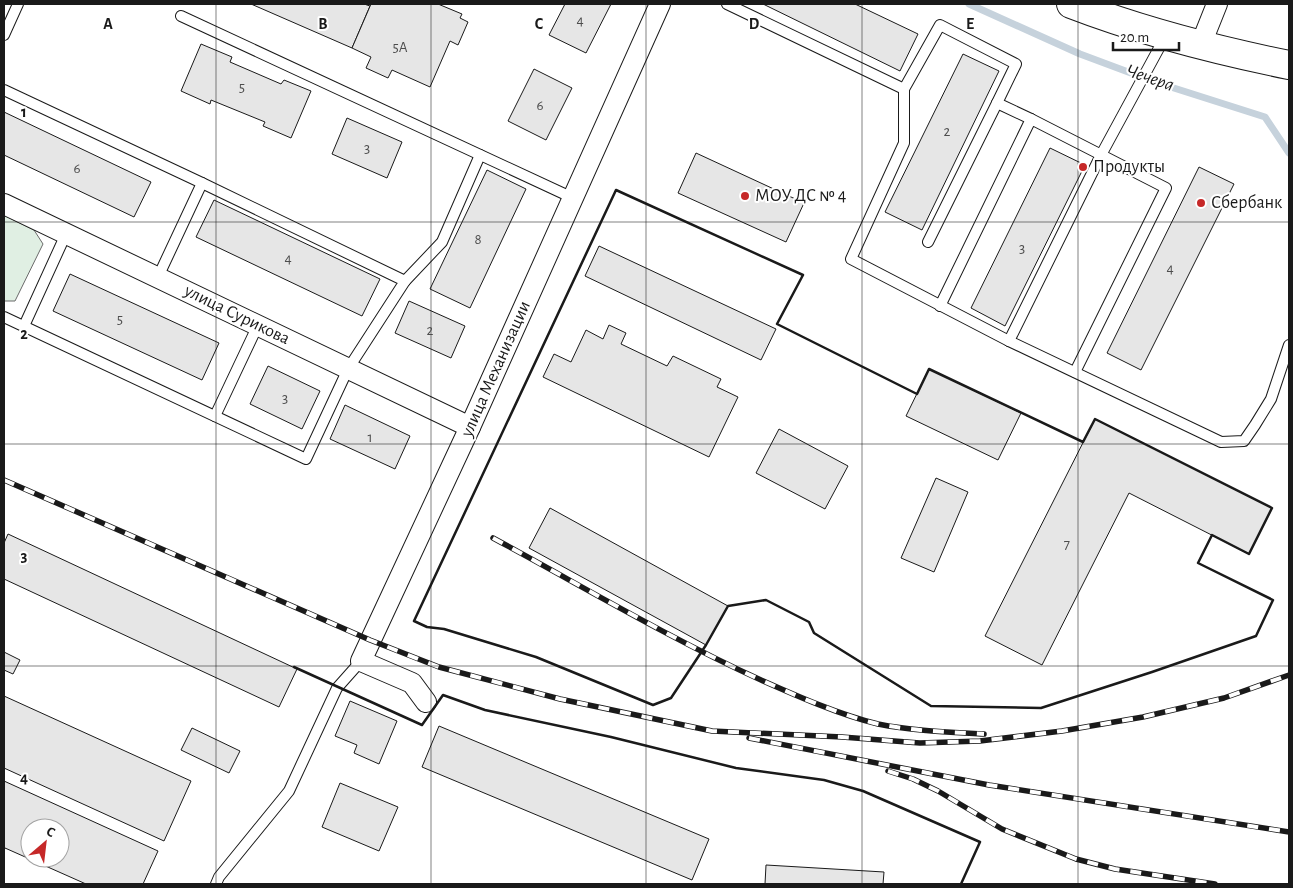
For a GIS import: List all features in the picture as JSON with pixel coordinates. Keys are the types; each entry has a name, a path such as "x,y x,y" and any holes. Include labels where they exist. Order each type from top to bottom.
{"street":[{"name":"улица Механизации","path":"361,661 470,427 660,4"},
{"path":"1070,4 1119,22 1241,55 1289,64"},
{"path":"1201,44 1217,4"},
{"name":"улица Сурикова","path":"4,204 470,427"},
{"path":"361,661 412,683 426,702"}],"lane":[{"path":"4,35 18,4"},
{"path":"727,4 904,89"},
{"path":"182,16 574,198"},
{"path":"928,242 1016,64 940,25 904,89 904,143 851,259 1009,341 1221,442 1244,441 1256,425 1271,399 1289,345"},
{"path":"1009,341 1101,155 1167,35"},
{"path":"4,90 405,281"},
{"path":"998,103 1166,188 1075,372"},
{"path":"940,306 1031,119"},
{"path":"4,317 306,459 348,368 405,281 442,242 480,156"},
{"path":"158,277 202,183"},
{"path":"24,326 66,234"},
{"path":"215,416 258,325"},
{"path":"216,884 289,791 337,688 361,661"}],"green space":[{"path":"4,215 34,230 43,244 15,301 4,301"}],"building":[{"path":"251,4 364,4 370,6 352,48"},
{"path":"371,4 438,4 462,14 460,18 468,22 458,45 450,41 430,87 392,70 388,78 366,68 371,57 352,48"},
{"path":"565,4 611,4 586,53 549,35"},
{"path":"763,4 855,4 918,34 900,71"},
{"path":"201,44 232,57 230,62 281,84 284,80 311,91 291,138 263,126 265,122 211,100 210,104 181,91"},
{"path":"963,54 999,71 922,230 885,212"},
{"path":"534,69 572,88 546,140 508,121"},
{"path":"4,112 151,182 134,217 4,155"},
{"path":"347,118 402,142 387,178 332,154"},
{"path":"1050,148 1085,165 1005,326 971,308"},
{"path":"696,153 804,203 786,242 678,193"},
{"path":"1199,167 1234,184 1141,370 1107,353"},
{"path":"487,170 526,189 470,308 430,289"},
{"path":"214,200 380,279 362,316 196,237"},
{"path":"599,246 776,329 761,360 585,276"},
{"path":"70,274 219,343 202,380 53,311"},
{"path":"409,301 465,326 451,358 395,333"},
{"path":"609,325 626,333 621,344 667,366 673,356 721,379 717,387 738,397 709,457 543,377 554,354 571,362 586,330 603,339"},
{"path":"268,366 320,391 302,429 250,404"},
{"path":"929,369 1021,413 998,460 906,416"},
{"path":"345,405 410,436 395,469 330,439"},
{"path":"1095,419 1272,508 1249,554 1129,493 1042,665 985,636"},
{"path":"779,429 848,466 825,509 756,473"},
{"path":"936,478 968,492 934,572 901,558"},
{"path":"550,508 728,606 706,645 529,548"},
{"path":"8,534 297,669 279,707 4,579 4,543"},
{"path":"4,652 20,660 13,674 4,670"},
{"path":"4,696 191,781 164,841 4,768"},
{"path":"350,701 397,721 379,764 354,753 357,745 335,736"},
{"path":"439,726 709,839 692,880 422,767"},
{"path":"192,728 240,751 229,773 181,750"},
{"path":"4,781 158,851 143,884 86,884 50,868 70,868 70,818 20,818 20,855 5,848 4,850"},
{"path":"340,783 398,807 379,851 322,827"},
{"path":"766,865 884,872 883,884 765,884"}],"waterway":[{"name":"Чечера","path":"969,4 1080,54 1155,82 1265,117 1289,153"}],"railway":[{"path":"4,480 370,640 439,667 560,699 712,731 920,743 980,741 1062,731 1143,717 1224,698 1289,675"},
{"path":"493,538 693,647 761,680 819,705 878,724 931,731 984,734"},
{"path":"749,738 989,785 1289,832"},
{"path":"888,771 913,779 938,791 1002,829 1076,859 1115,869 1215,884"}],"wall":[{"path":"616,190 803,275 777,324 917,394 929,369 1083,442 1095,419 1272,508 1249,554 1212,535 1198,563 1273,600 1256,636 1041,708 931,706 814,633 809,622 766,600 728,606 706,645 671,698 653,705 536,657 444,629 427,627 414,621 616,190"},
{"path":"294,667 422,725 443,695 485,710 611,737 736,768 824,780 863,791 980,842 961,884"}],"place":[{"name":"Продукты","path":"1083,167"},
{"name":"МОУ ДС № 4","path":"745,196"},
{"name":"Сбербанк","path":"1201,203"}]}
